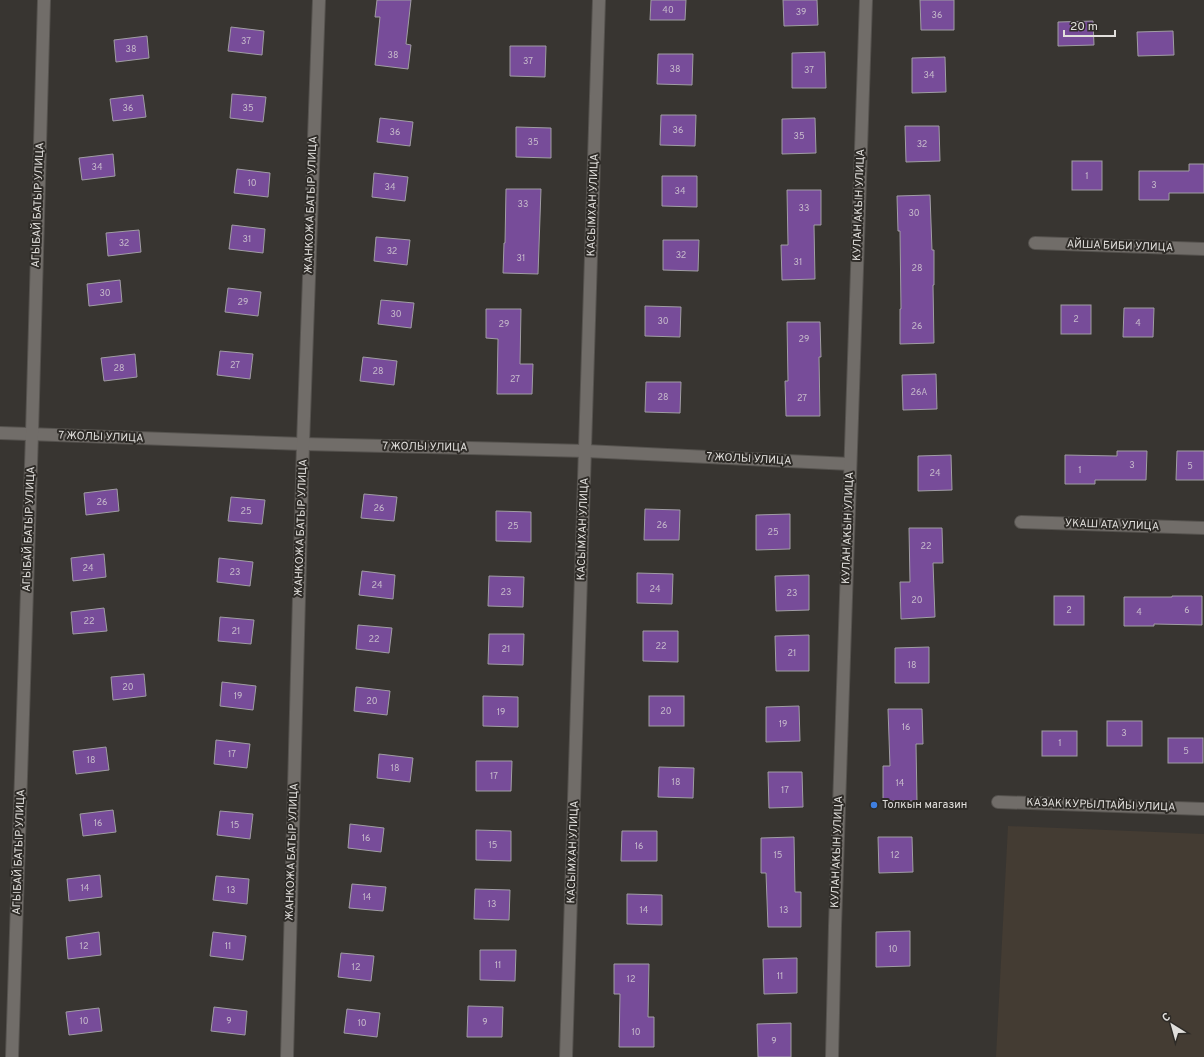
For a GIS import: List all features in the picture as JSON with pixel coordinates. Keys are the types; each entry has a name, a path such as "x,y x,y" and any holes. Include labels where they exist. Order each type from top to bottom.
{"street":[{"name":"АГЫБАЙ БАТЫР УЛИЦА","path":"12,1057 44,0"},
{"name":"ЖАНКОЖА БАТЫР УЛИЦА","path":"287,1057 303,444 319,0"},
{"name":"КАСЫМХАН УЛИЦА","path":"566,1057 599,0"},
{"name":"КУЛАН АКЫН УЛИЦА","path":"832,1057 835,910 866,0"},
{"name":"АЙША БИБИ УЛИЦА","path":"1035,243 1204,249"},
{"name":"7 ЖОЛЫ УЛИЦА","path":"0,433 303,444 586,451 850,464"},
{"name":"УКАШ АТА УЛИЦА","path":"1021,522 1204,528"},
{"name":"КАЗАК КУРЫЛТАЙЫ УЛИЦА","path":"998,802 1204,809"}],"shaded area":[{"path":"1008,826 1204,834 1204,1057 996,1057"}],"building":[{"path":"377,0 411,0 406,44 411,45 408,69 375,65 380,17 375,17"},
{"path":"651,0 686,0 685,20 650,20"},
{"path":"783,0 817,0 818,25 784,26"},
{"path":"920,0 954,0 954,30 921,30"},
{"path":"1093,21 1094,45 1058,46 1058,22"},
{"path":"231,27 264,31 262,55 228,51"},
{"path":"1173,31 1174,55 1138,56 1137,32"},
{"path":"147,36 149,58 116,62 114,40"},
{"path":"510,46 546,46 545,77 510,76"},
{"path":"825,52 826,88 792,88 792,53"},
{"path":"658,54 693,54 692,85 657,84"},
{"path":"945,57 946,92 912,93 912,58"},
{"path":"232,94 266,97 263,122 230,118"},
{"path":"143,95 146,117 113,121 110,99"},
{"path":"661,115 696,115 695,146 660,145"},
{"path":"380,118 413,122 410,146 377,142"},
{"path":"815,118 816,153 782,154 782,119"},
{"path":"905,126 939,126 940,161 906,162"},
{"path":"516,127 551,128 551,158 516,157"},
{"path":"113,154 115,176 82,180 79,158"},
{"path":"1072,161 1102,161 1102,190 1072,190"},
{"path":"1189,164 1204,164 1204,193 1169,193 1169,200 1139,200 1139,171 1189,171"},
{"path":"237,169 270,173 268,197 234,193"},
{"path":"374,173 408,177 405,201 372,197"},
{"path":"662,176 697,176 697,207 662,206"},
{"path":"506,189 541,189 538,274 503,273"},
{"path":"787,190 821,190 821,225 814,225 815,279 782,280 781,245 788,245"},
{"path":"930,195 932,250 934,250 934,343 900,344 900,231 898,231 897,196"},
{"path":"232,225 265,229 263,253 229,249"},
{"path":"139,230 141,252 108,256 106,233"},
{"path":"376,237 410,240 407,265 374,261"},
{"path":"663,240 699,240 698,271 663,270"},
{"path":"120,280 122,302 89,306 87,284"},
{"path":"228,288 261,292 258,316 225,312"},
{"path":"381,300 414,303 411,328 378,324"},
{"path":"1061,305 1091,305 1091,334 1061,334"},
{"path":"645,306 681,307 680,337 645,336"},
{"path":"1124,308 1154,308 1153,337 1123,337"},
{"path":"486,309 521,309 520,364 533,364 532,394 497,394 498,339 486,338"},
{"path":"787,322 820,322 820,416 786,416 785,381 788,381"},
{"path":"220,351 253,354 250,379 217,375"},
{"path":"135,354 137,377 104,381 101,358"},
{"path":"363,357 397,361 394,385 360,381"},
{"path":"936,374 937,409 903,410 902,375"},
{"path":"646,382 681,382 680,413 645,412"},
{"path":"1117,451 1147,451 1146,480 1095,480 1095,484 1065,484 1065,455 1117,456"},
{"path":"1177,451 1204,451 1204,480 1176,480"},
{"path":"951,455 952,490 918,491 918,456"},
{"path":"117,489 119,511 86,515 84,493"},
{"path":"364,494 397,497 394,521 361,518"},
{"path":"231,497 265,500 262,524 228,521"},
{"path":"645,509 680,510 679,540 644,540"},
{"path":"496,511 531,512 531,542 496,541"},
{"path":"790,514 790,549 756,550 756,515"},
{"path":"909,528 942,528 943,563 933,563 935,617 901,619 900,582 910,582"},
{"path":"104,554 106,577 73,581 71,558"},
{"path":"219,558 253,562 250,586 217,582"},
{"path":"362,571 395,575 393,599 359,595"},
{"path":"637,573 673,574 672,604 637,603"},
{"path":"809,575 809,610 776,611 775,576"},
{"path":"489,576 524,577 523,607 488,606"},
{"path":"1054,596 1084,596 1084,625 1054,625"},
{"path":"1202,596 1202,625 1154,624 1154,626 1124,626 1124,597"},
{"path":"104,608 107,631 73,634 71,612"},
{"path":"220,617 254,620 251,644 218,641"},
{"path":"358,625 392,628 389,653 356,649"},
{"path":"643,631 678,631 678,662 643,661"},
{"path":"489,634 524,634 523,665 488,664"},
{"path":"809,635 809,671 776,671 775,636"},
{"path":"929,647 929,683 895,683 895,648"},
{"path":"144,674 146,696 113,700 111,677"},
{"path":"222,682 256,686 253,710 220,706"},
{"path":"356,687 390,691 387,715 354,711"},
{"path":"483,696 518,697 518,727 483,726"},
{"path":"649,696 684,696 684,726 649,726"},
{"path":"799,706 800,741 766,742 766,707"},
{"path":"888,709 922,709 923,744 916,744 917,801 883,801 883,766 890,766"},
{"path":"1107,721 1142,721 1142,746 1107,746"},
{"path":"1042,731 1077,731 1077,756 1042,756"},
{"path":"1168,738 1203,738 1203,763 1168,763"},
{"path":"216,740 250,744 247,768 214,764"},
{"path":"106,747 109,770 76,774 73,751"},
{"path":"379,754 413,758 410,782 377,778"},
{"path":"476,761 512,761 511,791 476,791"},
{"path":"659,767 694,768 693,798 658,797"},
{"path":"768,772 802,772 803,807 769,808"},
{"path":"113,810 116,832 83,836 80,814"},
{"path":"220,811 253,814 250,839 217,835"},
{"path":"350,824 384,828 381,852 348,848"},
{"path":"476,830 511,831 511,861 476,860"},
{"path":"622,831 657,831 657,861 621,861"},
{"path":"794,837 795,892 801,892 801,927 768,927 766,873 761,873 761,838"},
{"path":"878,837 912,837 913,872 879,873"},
{"path":"100,875 102,897 69,901 67,879"},
{"path":"216,876 249,879 247,904 213,900"},
{"path":"352,884 386,887 383,911 349,908"},
{"path":"475,889 510,890 509,920 474,919"},
{"path":"627,894 662,895 662,925 627,924"},
{"path":"910,931 910,966 876,967 876,932"},
{"path":"99,932 101,955 68,959 66,937"},
{"path":"213,932 246,936 243,960 210,956"},
{"path":"480,950 516,950 515,981 480,980"},
{"path":"341,953 374,956 371,981 338,977"},
{"path":"797,958 797,993 764,994 763,959"},
{"path":"614,964 649,964 648,1017 654,1017 654,1047 619,1047 620,994 614,994"},
{"path":"468,1006 503,1007 502,1037 467,1037"},
{"path":"214,1007 247,1011 245,1035 211,1031"},
{"path":"99,1008 102,1031 69,1035 66,1012"},
{"path":"347,1009 380,1013 377,1037 344,1033"},
{"path":"791,1023 791,1057 758,1057 757,1024"}],"place":[{"name":"Толкын магазин","path":"874,805"}]}
